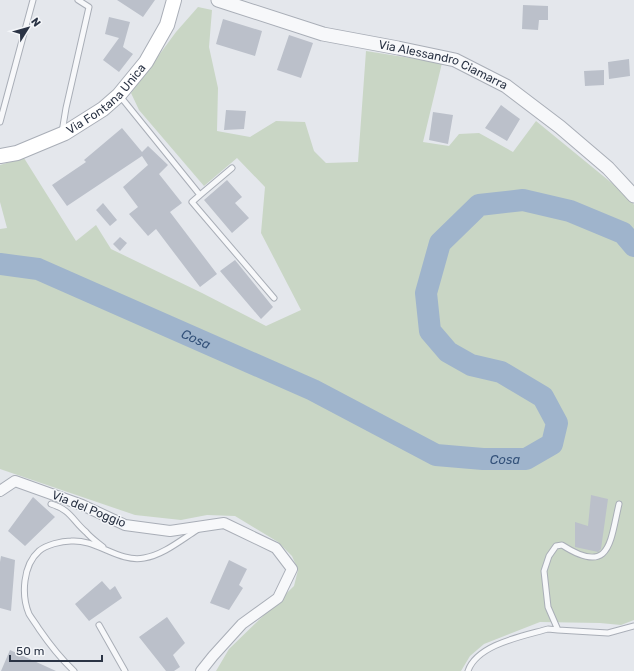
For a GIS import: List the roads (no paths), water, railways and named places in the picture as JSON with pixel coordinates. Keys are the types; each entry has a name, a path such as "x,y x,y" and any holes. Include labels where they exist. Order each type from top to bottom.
{"main road":[{"name":"Via Fontana Unica","path":"0,156 17,153 61,135 103,109 119,95 146,62 167,25 174,0"}],"street":[{"name":"Via Alessandro Ciamarra","path":"218,0 323,34 455,60 506,86 554,122 608,168 634,196"},
{"name":"Via del Poggio","path":"0,491 16,481 82,505 124,525 170,531 224,523 276,548 292,569 278,598 242,624 201,671"}],"lane":[{"path":"0,122 33,0"},
{"path":"61,135 67,101 89,7 78,0"},
{"path":"119,95 200,195"},
{"path":"232,168 192,202 274,298"},
{"path":"51,504 62,507 74,518 84,532 108,550"},
{"path":"558,630 548,608 545,586 544,571 549,556 556,546 562,545 573,552 589,558 602,555 607,549 619,504"},
{"path":"74,671 50,646 30,614 24,598 30,563 39,551 71,540 88,543 127,558 142,559 157,554 203,526"},
{"path":"99,625 125,671"},
{"path":"468,671 470,666 479,656 492,647 548,629 608,633 634,626"}],"waterway":[{"name":"Cosa","path":"0,264 38,269 313,390 436,455 483,459 526,459 552,444 557,423 543,397 501,372 471,365 448,352 430,331 426,293 440,243 479,205 523,200 570,211 623,233 634,246"}]}
